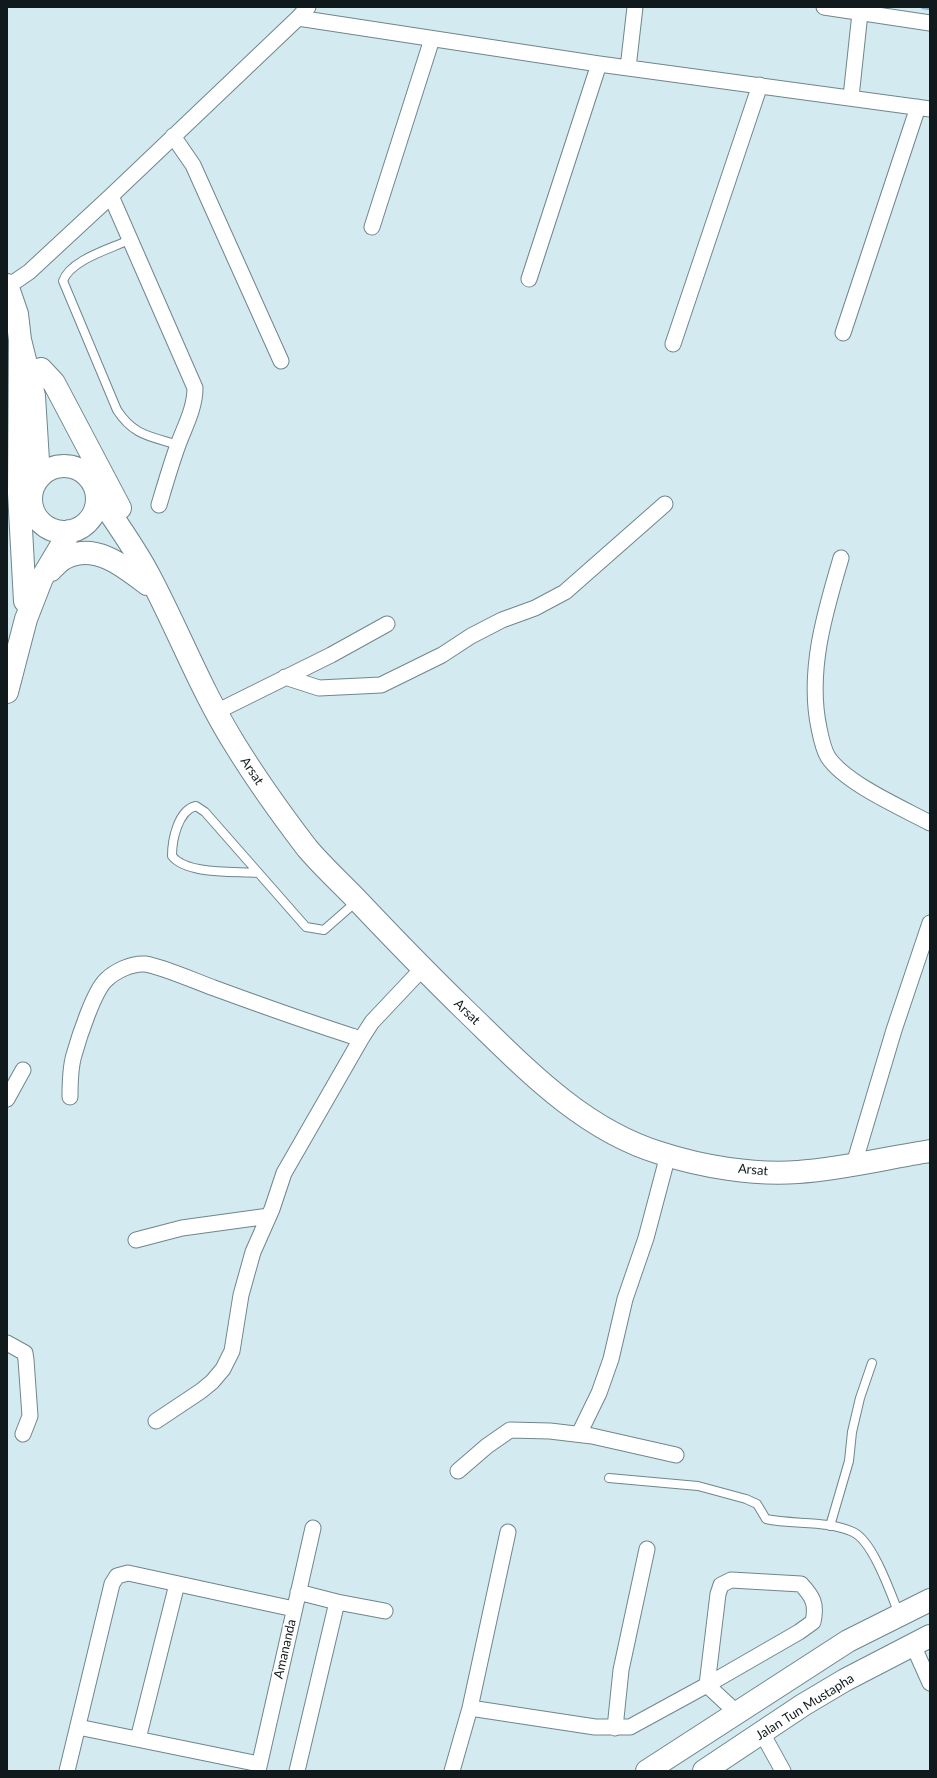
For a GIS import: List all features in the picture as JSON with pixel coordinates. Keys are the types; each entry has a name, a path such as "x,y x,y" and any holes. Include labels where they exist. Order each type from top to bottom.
{"main road":[{"path":"7,286 17,314 29,336 80,469 94,484 97,494 142,563"},
{"path":"17,314 20,340 19,493 26,610"},
{"path":"20,340 34,396 39,477"},
{"path":"41,369 54,383 124,515 142,563 162,603"},
{"path":"7,692 26,610 35,517 31,495 34,485 39,477 48,470 58,466 69,466 80,469"},
{"path":"35,517 47,527 57,531 74,530 87,523 93,515 97,504 97,494"},
{"path":"26,610 42,578 74,530"},
{"path":"74,530 116,551 135,569 162,603"},
{"path":"42,578 64,558 73,554 94,553 116,562 147,584"},
{"name":"Arsat","path":"162,603 216,712 254,774 309,850 422,969 532,1075 564,1101 595,1123 626,1140 692,1162 747,1171 795,1172 930,1151"},
{"path":"647,1771 848,1641 930,1600"},
{"name":"Jalan Tun Mustapha","path":"704,1771 803,1705 845,1680 922,1640"}],"street":[{"path":"7,286 29,272 111,196 308,7"},
{"path":"628,68 635,7"},
{"path":"824,7 930,22"},
{"path":"850,97 860,13"},
{"path":"298,18 599,64 924,108 844,333"},
{"path":"372,227 432,39"},
{"path":"529,280 599,64"},
{"path":"673,344 760,85"},
{"path":"173,136 193,165 281,361"},
{"path":"111,196 195,388 195,397 192,410 178,445 159,505"},
{"path":"285,677 319,688 381,685 442,655 471,636 496,623 535,608 565,592 665,504"},
{"path":"841,558 828,601 815,669 815,708 822,743 829,757 848,776 930,824"},
{"path":"216,712 331,655 387,624"},
{"path":"854,1164 894,1030 930,923"},
{"path":"70,1097 70,1080 74,1055 97,991 107,979 124,968 133,966 145,964 167,971 285,1014 361,1039"},
{"path":"156,1421 201,1391 212,1382 223,1369 232,1351 240,1295 253,1252 269,1216 284,1173 372,1022 422,969"},
{"path":"7,1099 23,1070"},
{"path":"579,1434 599,1393 611,1358 624,1299 646,1238 668,1155"},
{"path":"136,1240 182,1228 269,1216"},
{"path":"7,1343 25,1353 30,1416 23,1434"},
{"path":"458,1471 487,1446 510,1430 579,1434 676,1454"},
{"name":"Amananda","path":"259,1768 313,1528"},
{"path":"452,1771 470,1708 508,1532"},
{"path":"615,1728 621,1670 647,1549"},
{"path":"67,1771 112,1584 117,1576 128,1573 294,1609"},
{"path":"470,1708 595,1727 630,1727 707,1685 799,1632 813,1622 816,1610 811,1595 801,1584 732,1580 721,1586 714,1618 707,1685"},
{"path":"138,1739 177,1584"},
{"path":"298,1592 337,1602 385,1611"},
{"path":"297,1771 337,1602"},
{"path":"922,1640 930,1683"},
{"path":"707,1685 737,1713"},
{"path":"78,1727 138,1739 259,1768"},
{"path":"762,1733 784,1771"}],"lane":[{"path":"129,240 74,266 65,275 63,281 117,410 126,424 143,434 178,445"},
{"path":"258,873 196,869 176,861 172,856 172,847 180,820 186,812 190,808 196,806 205,812 306,927 324,930 357,901"},
{"path":"830,1526 849,1461 852,1432 860,1398 872,1362"},
{"path":"609,1478 698,1486 746,1499 757,1504 766,1519 830,1526 854,1533 864,1541 878,1563 900,1616"}],"waterway":[{"path":"923,7 930,8"}]}
